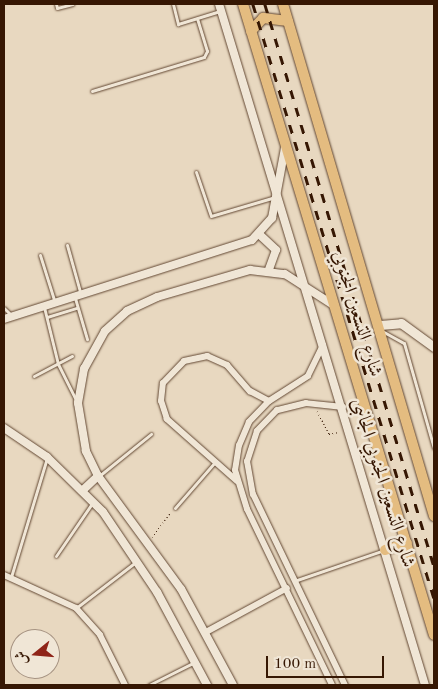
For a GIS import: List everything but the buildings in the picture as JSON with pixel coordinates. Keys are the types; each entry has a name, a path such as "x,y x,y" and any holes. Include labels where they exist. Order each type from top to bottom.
{"main road":[{"name":"شارع التسعين الجنوبي","path":"243,4 285,148 408,543 434,635"},
{"name":"شارع التسعين الجنوبي","path":"283,4 381,328 434,516"},
{"path":"251,31 272,16 288,21"},
{"path":"381,328 401,323 434,347"},
{"path":"385,550 408,543"}],"street":[{"name":"شارع التسعين الجنوبي الجانبى","path":"220,7 324,344 425,685"},
{"path":"4,319 240,245 260,235 272,218 278,196 285,148"},
{"path":"260,235 276,250 269,269"},
{"path":"233,685 206,632 148,541 98,476 86,451 78,404 84,369 105,331 127,311 188,287 269,269 305,284 335,306"},
{"path":"237,481 242,433 269,401 308,376 324,344"},
{"path":"269,401 214,358 189,359 170,373 161,395 165,415 237,481 266,548 287,588 332,685"},
{"path":"342,407 306,403 284,407 266,419 257,431 247,461 253,494 297,580 345,685"},
{"path":"4,428 47,457 94,501 138,561 207,685"},
{"path":"84,490 98,476"},
{"path":"266,548 278,541"},
{"path":"7,576 76,608 100,635 125,685"},
{"path":"206,632 287,588"}],"lane":[{"path":"56,4 57,8 72,4"},
{"path":"173,4 178,24 197,18 220,7"},
{"path":"92,91 204,57 207,51 197,18"},
{"path":"196,172 211,216 278,196"},
{"path":"67,245 78,296 78,308 87,339"},
{"path":"40,255 55,304"},
{"path":"44,307 58,364 68,393 78,404"},
{"path":"4,308 12,316"},
{"path":"47,317 78,308"},
{"path":"381,328 404,343 434,448"},
{"path":"34,376 72,356"},
{"path":"98,476 152,434"},
{"path":"7,576 47,457"},
{"path":"175,508 215,461"},
{"path":"56,556 94,501"},
{"path":"297,580 385,550"},
{"path":"76,608 138,561"},
{"path":"149,685 195,662"}],"path":[{"path":"306,403 315,409 329,434 350,430"},
{"path":"148,541 175,508"}],"railway":[{"path":"253,4 434,598"},
{"path":"265,4 434,566"}]}
